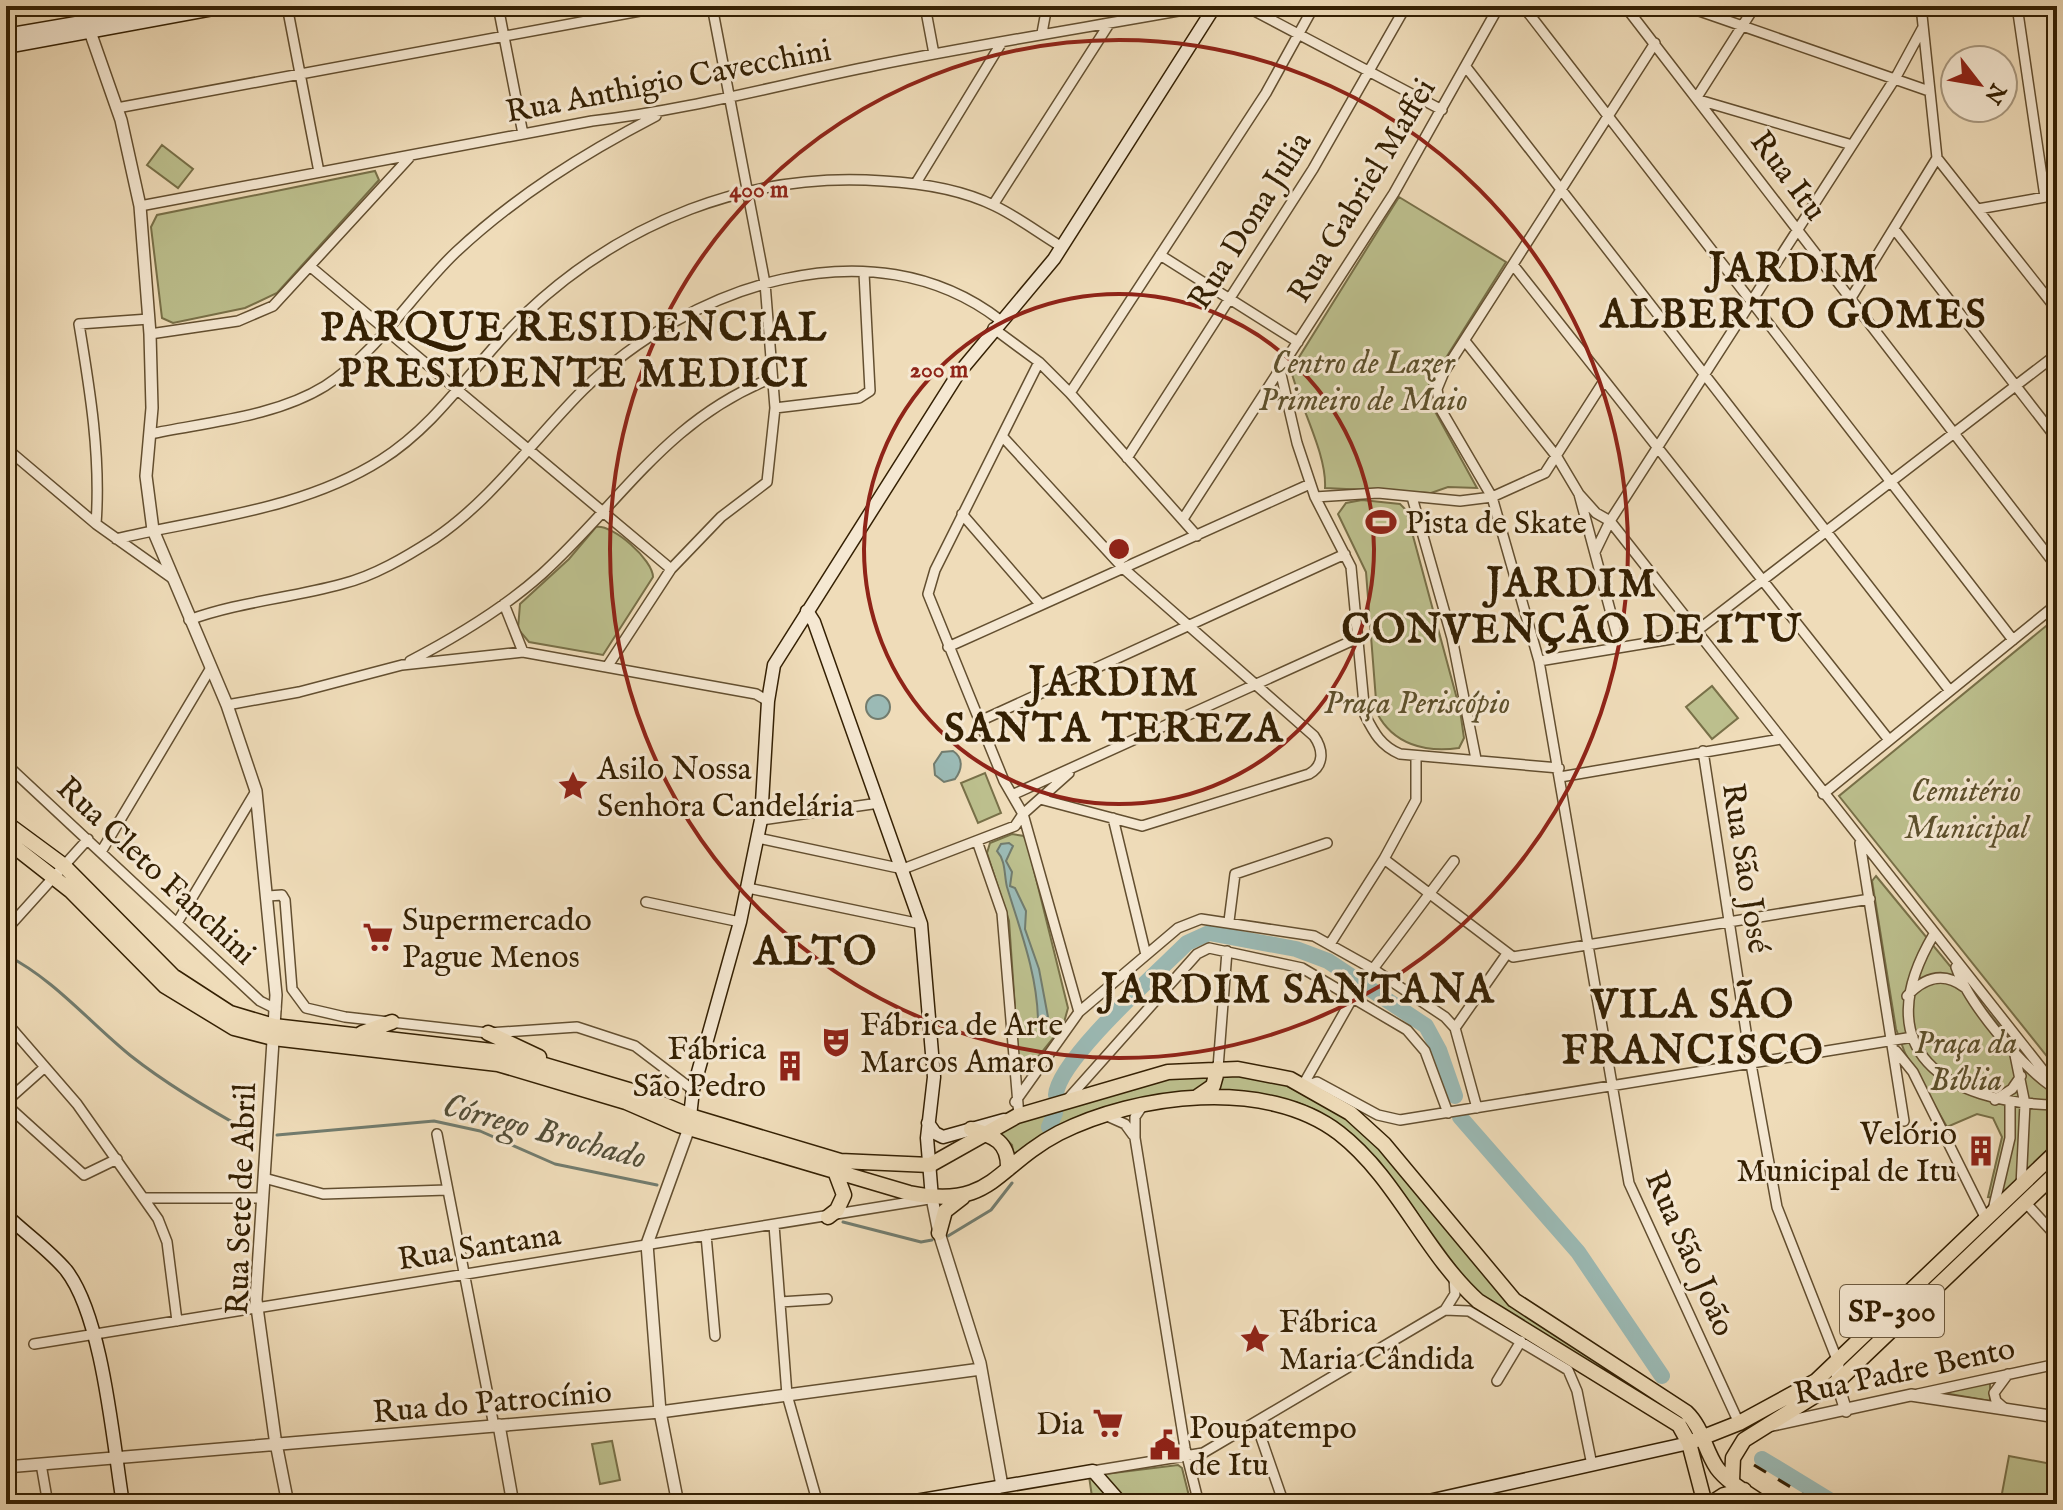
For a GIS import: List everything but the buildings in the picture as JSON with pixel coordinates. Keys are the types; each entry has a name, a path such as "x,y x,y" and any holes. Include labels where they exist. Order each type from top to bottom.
{"main road":[{"path":"6,47 175,6"},
{"path":"6,35 88,28 229,6"},
{"path":"689,1122 693,1090 740,922 758,838 768,701 774,665 950,385 1062,247 1215,6"},
{"path":"807,611 921,924 934,1077 928,1123 932,1198"},
{"path":"6,823 59,870 175,994 234,1028 484,1061 626,1102 835,1171 932,1198 963,1197"},
{"path":"6,840 59,870"},
{"path":"357,1034 392,1022"},
{"path":"274,1032 357,1034 485,1048 632,1091 689,1122 834,1160 930,1165 988,1134 1017,1111"},
{"path":"488,1033 501,1041 529,1050 552,1067"},
{"path":"928,1123 935,1133 943,1137 1017,1111 1168,1072 1218,1068 1262,1072 1305,1086 1350,1113 1384,1144 1514,1300 1678,1405 1699,1425 1719,1471 1763,1504"},
{"path":"1197,1097 1213,1086 1218,1068"},
{"path":"939,1233 945,1211 963,1197 1008,1169 1043,1142 1104,1115 1143,1105 1197,1097 1246,1099 1305,1113 1337,1132 1375,1167 1453,1275 1486,1307 1679,1425 1689,1443 1708,1504 1724,1495 1744,1490"},
{"path":"971,1129 988,1134 1006,1148 1008,1169"},
{"path":"1993,1220 2020,1199 2021,1186 2057,1151"},
{"path":"828,1217 837,1210 844,1195 835,1171"},
{"name":"SP-300","path":"1689,1443 1739,1423 1816,1381 1993,1220 2025,1202 2057,1172"},
{"path":"6,1215 64,1268 76,1287 94,1334 123,1504"},
{"name":"SP-300","path":"1732,1481 1736,1452 1744,1440 1837,1382 1993,1220"},
{"path":"1422,1503 1689,1443"},
{"path":"898,1504 1093,1471 1122,1504"}],"street":[{"name":"Rua Sete de Abril","path":"81,6 117,108 140,206 150,334 150,434 146,476 153,530 209,671 227,705 256,791 276,1009 257,1307 276,1446 288,1504"},
{"path":"287,6 319,172"},
{"path":"498,6 523,134"},
{"path":"117,108 667,6"},
{"path":"607,667 671,569 721,517 767,482 775,408 765,283 712,6"},
{"path":"925,6 934,54"},
{"path":"1042,33 1047,6"},
{"name":"Rua Anthigio Cavecchini","path":"140,206 409,158 523,134 662,113 729,95 934,54 1206,6"},
{"path":"1245,6 1442,110"},
{"path":"1070,393 1299,35 1314,6"},
{"name":"Rua Dona Julia","path":"1127,458 1230,300 1371,73 1406,6"},
{"name":"Rua Gabriel Maffei","path":"1183,519 1298,342 1442,110 1499,6"},
{"path":"1523,6 2013,640"},
{"name":"Rua Itu","path":"1625,6 2057,567"},
{"path":"1685,6 1929,91"},
{"path":"1755,6 1698,99 1852,145"},
{"path":"1921,6 1937,158 2057,310"},
{"path":"2017,6 2045,197"},
{"path":"993,205 1109,24"},
{"path":"1593,547 1896,77 1922,29"},
{"path":"916,183 1002,42"},
{"name":"Rua São João","path":"1655,43 1440,380 1438,402 1492,497 1539,661 1629,1183 1739,1423"},
{"path":"1466,67 1950,691"},
{"path":"150,434 284,405 325,386 366,353 419,289 493,219 567,166 662,113"},
{"path":"150,334 253,317 273,306 312,268 409,158"},
{"path":"1851,298 1937,158"},
{"path":"116,539 304,498 366,470 405,442 458,389 525,314 603,254 698,204 747,189 822,179 916,183 993,205 1062,247"},
{"path":"1978,209 2057,195"},
{"path":"1895,230 2057,439"},
{"path":"1160,255 1298,342"},
{"path":"1514,266 1889,740"},
{"path":"312,268 671,569"},
{"path":"189,620 218,609 344,584 377,570 455,524 530,449 584,389 653,335 696,310 765,283 817,272 900,277 950,291 997,324 1039,362 1197,536"},
{"path":"775,408 859,398 870,391 864,273"},
{"path":"96,524 99,486 91,400 79,324 149,319"},
{"path":"1465,341 1557,457 1579,494 1596,513 1610,521 1698,630 1823,794 2057,1089"},
{"path":"1539,661 1690,636 2057,354"},
{"path":"1039,362 935,570 928,594 948,647 1023,814 1079,1012"},
{"path":"1280,370 1310,484 1345,554 1355,586 1365,715 1387,748 1400,754 1476,759 1559,772 1781,739"},
{"path":"402,665 504,604 542,574 655,453 694,420 772,378"},
{"path":"1541,476 1557,457 1604,381"},
{"path":"1002,436 1123,568 1186,627 1314,736 1322,755 1316,771 1142,826 1040,799"},
{"path":"6,448 96,524 172,578"},
{"path":"1315,497 1366,493 1460,501 1492,497 1541,476 1568,476"},
{"path":"948,647 1310,484"},
{"path":"1579,494 1620,647"},
{"path":"1412,497 1452,638 1476,759"},
{"path":"962,514 1040,604"},
{"path":"980,721 1345,554"},
{"path":"504,604 523,652"},
{"path":"1823,794 2057,604"},
{"path":"1012,795 1358,638"},
{"path":"441,644 439,653 444,660"},
{"path":"227,705 299,692 402,665 523,652 756,694 768,701"},
{"path":"101,852 209,671"},
{"name":"Rua São José","path":"1703,751 1751,1064 1777,1207 1838,1362"},
{"path":"1330,944 1384,859 1416,800 1416,756"},
{"name":"Rua Cleto Fanchini","path":"6,764 260,1001 276,1009"},
{"path":"758,838 903,869 1015,826 1023,814 1077,765"},
{"path":"1046,779 1057,784 1069,806"},
{"path":"177,923 256,791"},
{"path":"761,820 879,803"},
{"path":"1113,818 1146,955"},
{"path":"6,930 88,839"},
{"path":"1860,840 1896,1051 1904,1121"},
{"path":"977,841 1002,913 1017,1111"},
{"path":"1229,921 1235,874 1327,843"},
{"path":"1384,859 1506,955 1513,957 1870,899"},
{"path":"1373,969 1454,861"},
{"path":"748,888 921,924"},
{"path":"268,896 282,895 285,900 292,989 299,1002 319,1013 488,1033 559,1026 601,1033 635,1046 693,1090"},
{"path":"646,902 740,922"},
{"path":"1017,1111 1079,1012 1191,921 1229,921 1298,931 1330,944 1373,969 1445,1017 1455,1028 1477,1108"},
{"path":"1934,934 1918,960 1907,997 1913,1037 1925,1060 1948,1081 1995,1100 2057,1105"},
{"path":"1066,1100 1197,954 1209,948 1302,968 1407,1030 1420,1043 1448,1113"},
{"path":"1218,1068 1227,951"},
{"path":"1455,1028 1506,955"},
{"path":"1954,960 1966,989 2011,1046 2034,1073 2057,1089"},
{"path":"1907,997 1923,982 1936,977 1952,979 1966,989"},
{"path":"1305,1086 1353,997"},
{"path":"6,1022 45,1067 146,1198 167,1242 177,1321"},
{"path":"1305,1086 1317,1082 1394,1121 1913,1037"},
{"path":"2011,1046 2021,1076 2025,1104 2021,1186"},
{"path":"1896,1051 1913,1072 1993,1220"},
{"path":"45,1067 8,1098 10,1108 80,1173 88,1175 117,1159"},
{"path":"1995,1100 2012,1089 2021,1076"},
{"path":"1993,1220 2007,1158 2010,1103"},
{"path":"1143,1105 1135,1117 1135,1138 1188,1458 1199,1504"},
{"path":"1104,1115 1125,1124 1135,1138"},
{"path":"678,1504 660,1412 647,1244 689,1122"},
{"path":"437,1134 513,1504"},
{"path":"2007,1158 2022,1163"},
{"path":"264,1178 323,1194 447,1190"},
{"path":"146,1198 263,1198"},
{"path":"932,1198 939,1233 981,1369 998,1504"},
{"name":"Rua Santana","path":"34,1344 932,1198"},
{"path":"2025,1202 2057,1237"},
{"path":"774,1225 787,1395 818,1504"},
{"path":"706,1235 715,1336"},
{"path":"1093,1471 1188,1458 1203,1453 1445,1310 1455,1294 1453,1275"},
{"path":"780,1302 827,1299"},
{"path":"1445,1310 1469,1311 1571,1374 1592,1465"},
{"path":"1497,1381 1521,1341"},
{"path":"1838,1362 1837,1382 1846,1411"},
{"name":"Rua Padre Bento","path":"1761,1428 2057,1364"},
{"name":"Rua do Patrocínio","path":"6,1467 660,1412 981,1369"},
{"path":"2004,1408 1996,1401 1994,1393 2008,1374"},
{"path":"1911,1395 2057,1417"},
{"path":"1256,1423 1284,1504"},
{"path":"41,1464 48,1504"}],"green space":[{"path":"162,145 193,169 178,188 147,165"},
{"path":"375,171 379,180 277,293 245,308 173,323 162,318 151,227 157,215"},
{"name":"Centro de Lazer Primeiro de Maio","path":"1399,197 1506,262 1429,385 1432,406 1477,488 1448,487 1431,493 1325,488 1322,460 1291,370"},
{"name":"Praça Periscópio","path":"1362,500 1400,504 1406,510 1460,710 1464,738 1459,748 1434,749 1411,744 1392,732 1377,713 1366,572 1338,514 1346,503"},
{"path":"596,527 612,531 631,544 646,562 653,577 603,655 529,642 518,629 520,604 569,559"},
{"name":"Cemitério Municipal","path":"2057,617 2057,1069 1839,796"},
{"path":"1712,686 1738,718 1712,739 1686,707"},
{"path":"985,773 1001,813 978,823 961,783"},
{"path":"1012,834 1024,836 1028,846 1068,1008 1063,1026 1025,1073 1019,1066 1009,921 987,853 990,843"},
{"name":"Praça da Bíblia","path":"1876,876 2057,1096 2057,1143 2000,1198 1988,1197 2002,1137 1993,1118 1977,1114 1947,1127 1905,1053 1896,1029 1872,881"},
{"path":"1238,1074 1280,1082 1348,1119 1384,1150 1511,1305 1677,1410 1696,1429 1693,1437 1675,1415 1485,1298 1464,1278 1379,1161 1349,1132 1318,1111 1296,1102 1142,1099 1014,1156 1012,1145 999,1132 1019,1120 1154,1078"},
{"path":"1990,1381 1990,1401 1944,1393"},
{"path":"612,1441 620,1480 600,1484 592,1444"},
{"path":"2009,1456 2057,1465 2057,1504 2000,1504"},
{"path":"1178,1465 1182,1468 1191,1504 1093,1504 1089,1476"}],"water":[{"path":"878,695 886,699 890,707 886,715 878,719 870,715 866,707 870,699"},
{"path":"953,751 959,757 959,772 955,779 944,782 935,775 934,764 942,752"},
{"path":"1001,844 1013,846 1006,861 1012,872 1010,886 1015,888 1026,911 1025,929 1039,969 1048,1017 1043,1022 1038,1020 1031,969 997,851"}],"waterway":[{"path":"1056,1095 1073,1060 1112,1016 1187,943 1209,933 1296,949 1328,961 1426,1026 1439,1050 1455,1096"},
{"path":"6,955 40,976 145,1067 252,1133"},
{"path":"1049,1127 1055,1113"},
{"path":"1460,1117 1578,1252 1662,1376"},
{"name":"Córrego Brochado","path":"277,1135 434,1121 480,1131 555,1164 657,1185"},
{"path":"948,1236 991,1210 1012,1183"},
{"path":"843,1222 921,1242 932,1240"},
{"path":"1762,1459 1836,1504"}],"railway":[{"path":"1754,1465 1819,1504"}],"place":[{"name":"Pista de Skate","path":"1381,522"},
{"name":"Asilo Nossa Senhora Candelária","path":"573,786"},
{"name":"Supermercado Pague Menos","path":"378,937"},
{"name":"Fábrica de Arte Marcos Amaro","path":"836,1042"},
{"name":"Fábrica São Pedro","path":"790,1066"},
{"name":"Velório Municipal de Itu","path":"1981,1151"},
{"name":"Fábrica Maria Cândida","path":"1255,1339"},
{"name":"Dia","path":"1108,1423"},
{"name":"Poupatempo de Itu","path":"1165,1445"}],"district":[{"name":"JARDIM ALBERTO GOMES","path":"1794,290"},
{"name":"PARQUE RESIDENCIAL PRESIDENTE MEDICI","path":"574,349"},
{"name":"JARDIM CONVENÇÃO DE ITU","path":"1572,605"},
{"name":"JARDIM SANTA TEREZA","path":"1114,704"},
{"name":"ALTO","path":"816,950"},
{"name":"JARDIM SANTANA","path":"1298,988"},
{"name":"VILA SÃO FRANCISCO","path":"1693,1026"}]}
